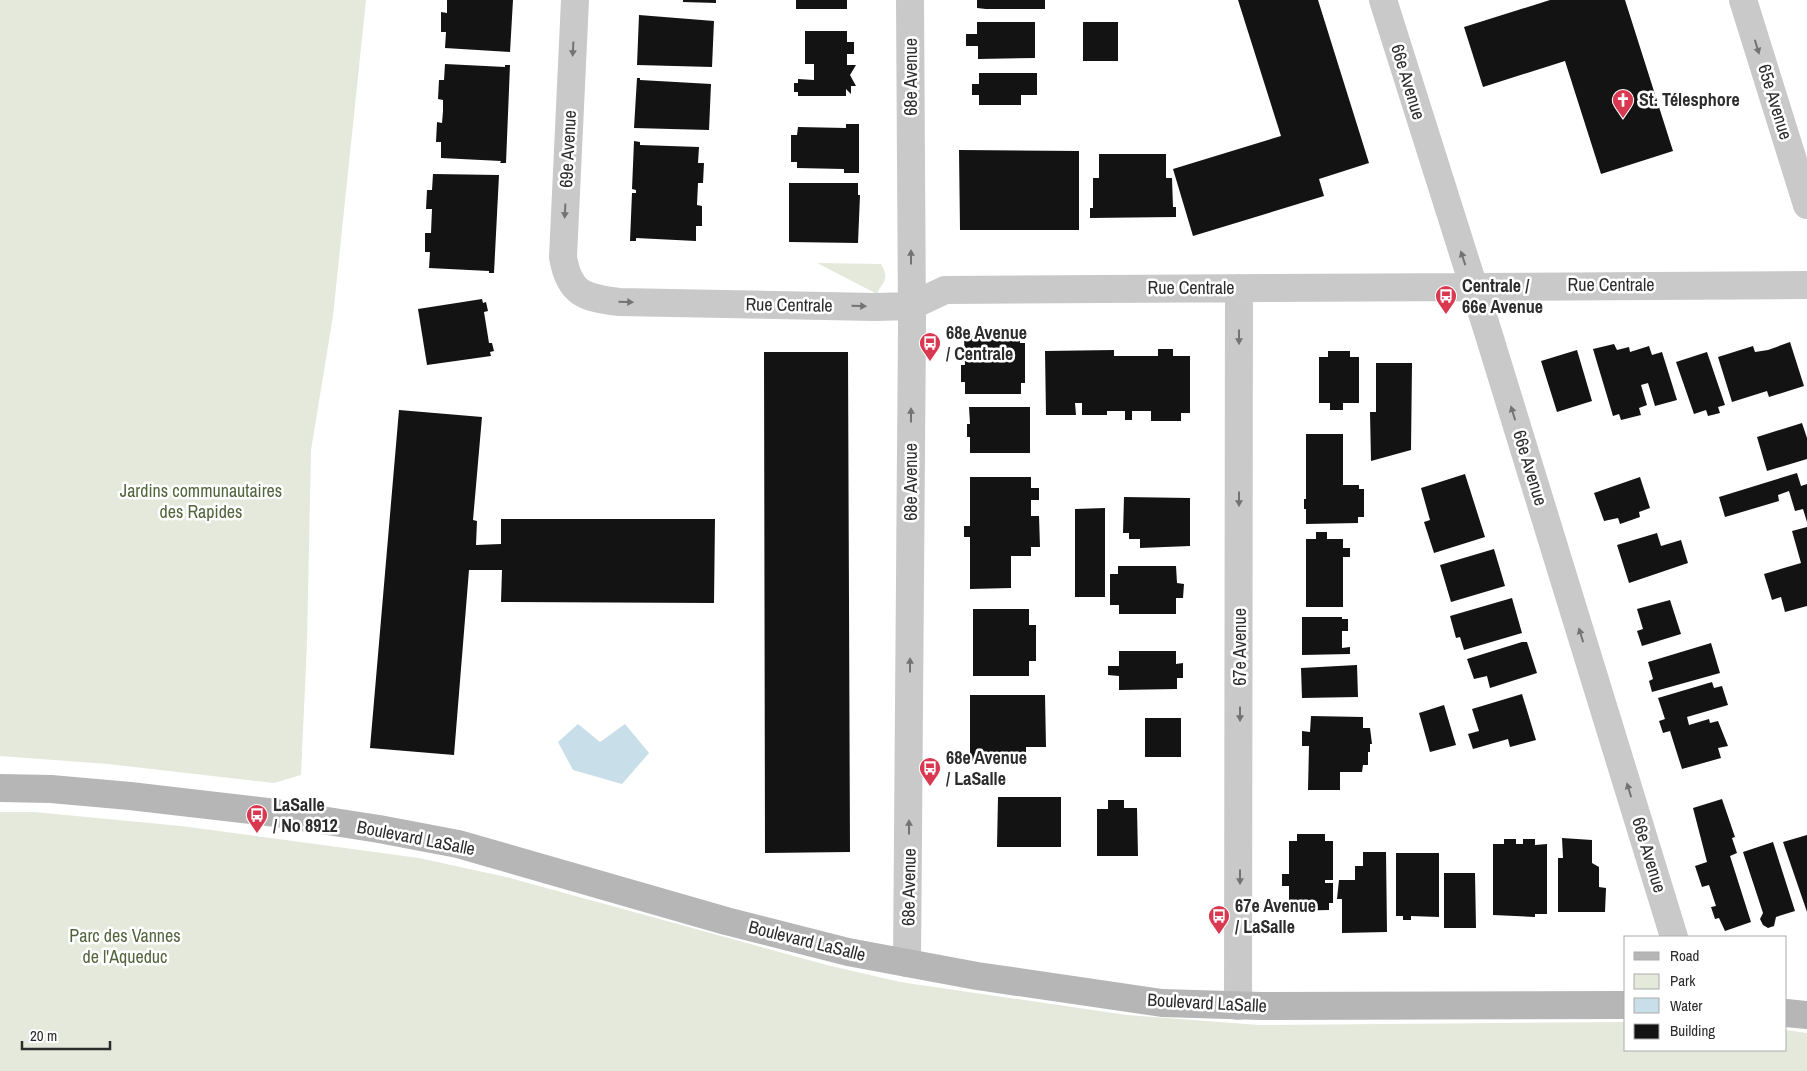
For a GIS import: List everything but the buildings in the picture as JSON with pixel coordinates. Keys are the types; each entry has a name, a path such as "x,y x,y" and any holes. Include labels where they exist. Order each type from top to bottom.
{"main road":[{"name":"Boulevard LaSalle","path":"0,788 51,789 276,813 439,840 848,952 977,976 1162,1003 1238,1006 1624,1005"},
{"path":"1787,1012 1807,1015"}],"street":[{"name":"69e Avenue","path":"575,0 563,257 571,284 580,292"},
{"name":"68e Avenue","path":"907,963 909,911 911,306 910,0"},
{"name":"66e Avenue","path":"1383,0 1674,936"},
{"name":"65e Avenue","path":"1743,0 1807,205"},
{"name":"Rue Centrale","path":"580,292 594,299 619,302 911,306 945,290 1807,285"},
{"name":"67e Avenue","path":"1238,1006 1239,288"}],"green space":[{"name":"Jardins communautaires des Rapides","path":"0,0 366,0 333,316 311,450 307,642 301,775 274,783 108,764 0,756"},
{"path":"817,263 881,264 884,269 885,278 877,294"},
{"name":"Parc des Vannes de l'Aqueduc","path":"0,812 34,812 181,826 419,858 506,877 827,965 900,982 1127,1015 1259,1025 1624,1022 1624,1051 1787,1051 1787,1030 1807,1033 1807,1071 0,1071"}],"water":[{"path":"578,724 600,742 625,724 649,753 622,784 573,770 558,742"}],"place":[{"name":"St. Télesphore","path":"1623,119"},
{"name":"Centrale / 66e Avenue","path":"1446,315"},
{"name":"68e Avenue / Centrale","path":"930,362"},
{"name":"68e Avenue / LaSalle","path":"930,787"},
{"name":"LaSalle / No 8912","path":"257,834"},
{"name":"67e Avenue / LaSalle","path":"1219,935"}]}
